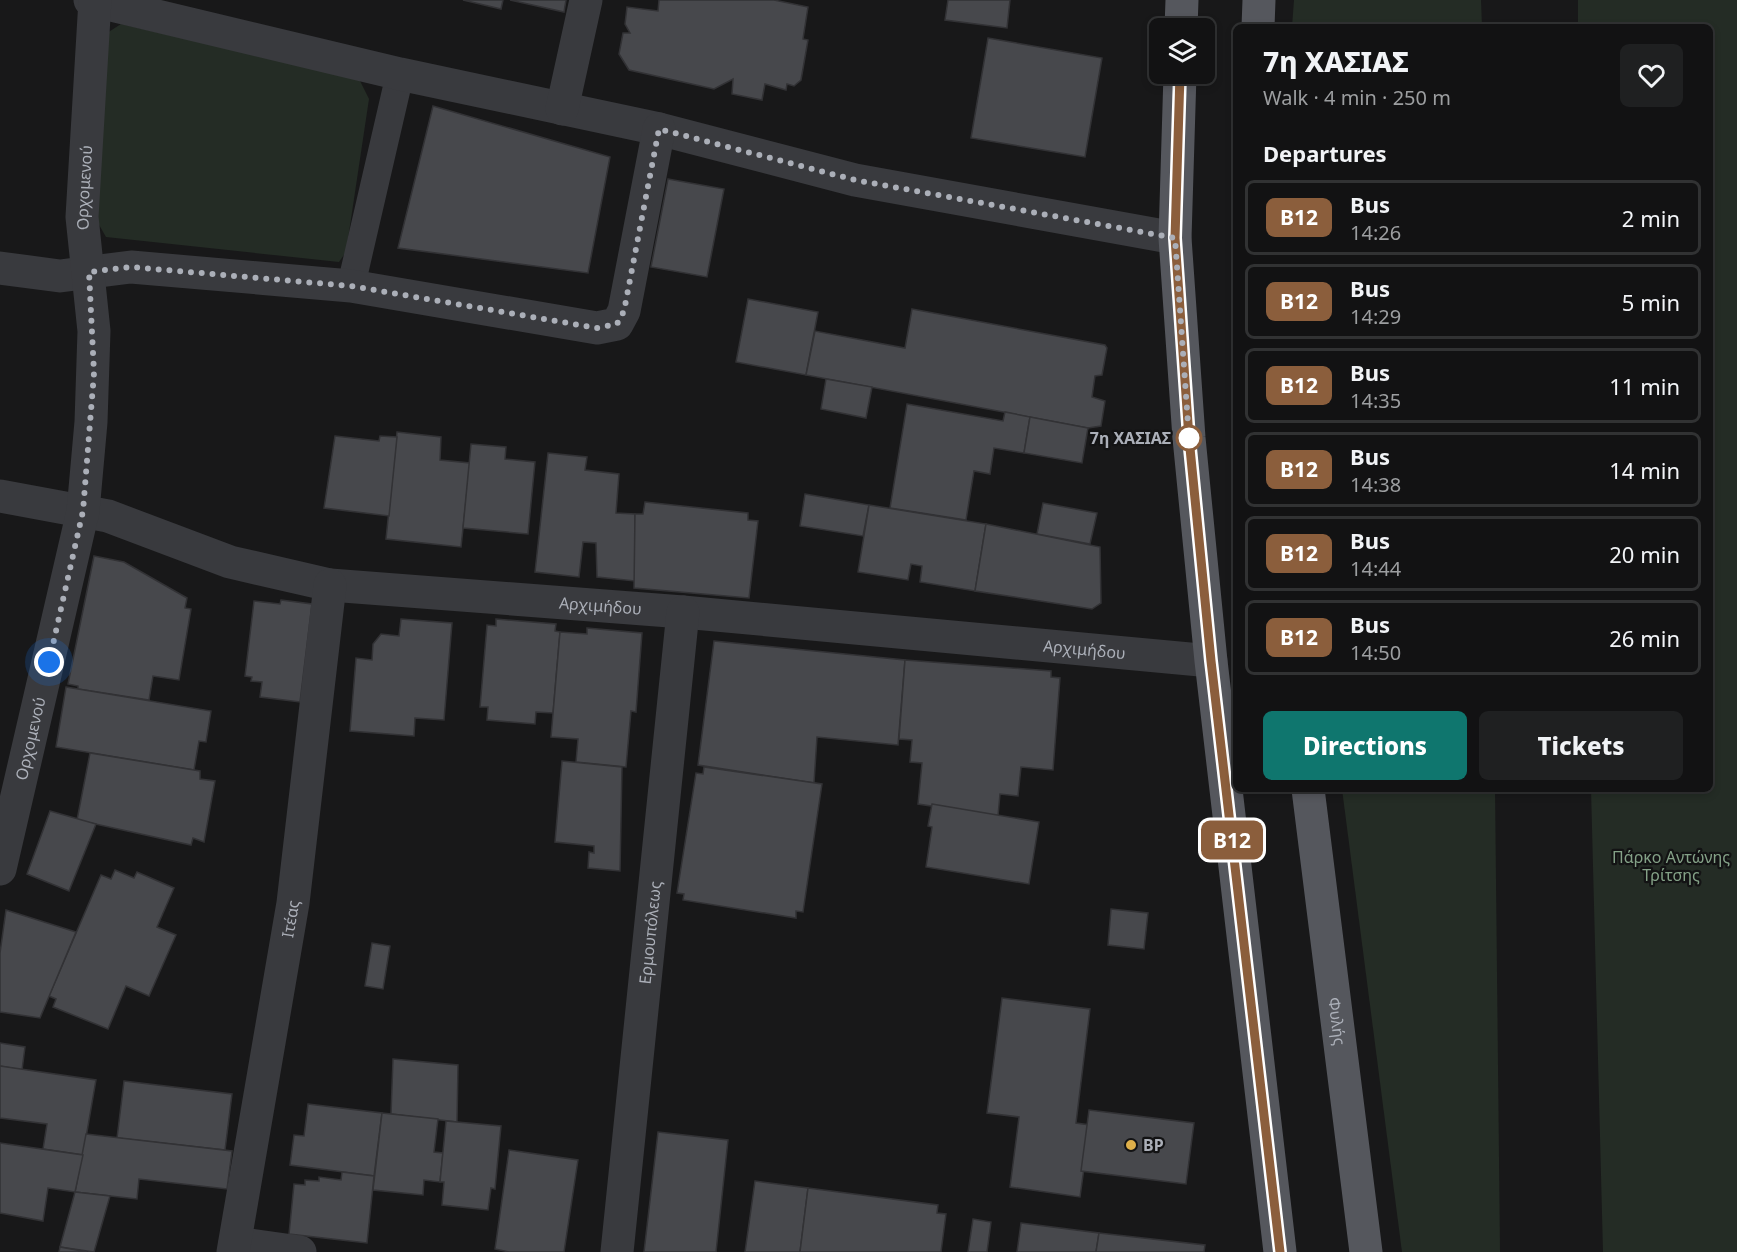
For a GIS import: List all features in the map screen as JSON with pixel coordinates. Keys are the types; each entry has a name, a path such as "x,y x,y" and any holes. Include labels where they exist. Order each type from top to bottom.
{"main road":[{"path":"1181,18 1182,0"},
{"path":"1258,0 1258,24"},
{"path":"1180,84 1175,238 1189,438 1211,661 1280,1252"},
{"name":"Φυλής","path":"1308,792 1366,1252"}],"street":[{"path":"93,0 400,74 659,129 855,180 1175,238"},
{"name":"Ορχομενού","path":"0,869 83,511 94,373 89,272 82,217 93,0"},
{"path":"562,109 586,0"},
{"path":"0,268 60,276 131,267 351,286 597,328 617,324 624,311 659,129"},
{"name":"Αρχιμήδου","path":"0,496 108,516 231,562 330,585 683,612 1211,661"},
{"name":"Ιτέας","path":"234,1248 293,903 330,585"},
{"name":"Ερμουπόλεως","path":"617,1252 683,612"},
{"path":"234,1248 300,1252"}],"lane":[{"path":"351,286 400,74"}],"green space":[{"path":"1294,0 1481,0 1482,24 1292,24"},
{"name":"Πάρκο Αντώνης Τρίτσης","path":"1578,0 1737,0 1737,1252 1603,1252 1591,792 1713,792 1713,24 1578,24"},
{"path":"121,24 359,79 369,99 346,252 339,262 106,237 94,216 107,33"},
{"path":"1342,792 1495,792 1500,1252 1402,1252"}],"building":[{"path":"463,0 503,0 501,9"},
{"path":"510,0 566,0 564,12"},
{"path":"659,0 774,0 808,7 803,39 808,40 801,80 794,86 787,84 786,90 765,84 762,100 732,94 733,79 714,89 629,70 619,54 623,33 630,33 625,24 627,7 658,11"},
{"path":"948,0 1010,0 1007,28 945,20"},
{"path":"988,38 1102,58 1085,157 971,138"},
{"path":"433,106 610,157 588,273 398,248"},
{"path":"668,179 724,189 707,277 651,267"},
{"path":"748,299 818,312 806,375 736,362"},
{"path":"912,309 1105,345 1107,348 1102,375 1095,376 1092,397 1105,401 1101,426 1088,428 806,375 815,331 905,348"},
{"path":"826,379 872,387 866,418 821,409"},
{"path":"907,404 1003,421 1005,412 1030,417 1024,453 994,448 990,474 974,471 966,520 890,508"},
{"path":"1030,417 1088,428 1082,463 1024,453"},
{"path":"397,432 441,437 440,460 470,463 461,547 386,539"},
{"path":"335,436 379,441 380,436 397,437 389,516 324,508"},
{"path":"471,444 506,447 505,459 535,462 528,534 463,528"},
{"path":"548,453 587,457 585,470 619,474 616,513 635,514 635,581 597,577 596,543 583,542 579,577 535,572"},
{"path":"805,494 869,505 863,536 800,526"},
{"path":"645,502 748,513 748,520 758,521 749,598 634,588 635,514 643,514"},
{"path":"1043,503 1097,513 1090,544 1037,534"},
{"path":"869,505 986,524 975,591 920,582 922,566 911,564 908,580 858,572"},
{"path":"986,524 1100,547 1101,603 1092,609 975,591"},
{"path":"94,556 124,562 187,598 185,608 191,609 179,680 153,676 149,700 78,689 78,686 68,684"},
{"path":"281,600 312,604 300,702 260,697 262,682 251,681 252,677 245,676 254,601 280,604"},
{"path":"401,619 452,623 444,720 415,718 414,736 350,731 356,658 372,660 373,644 381,634 399,636"},
{"path":"496,619 556,624 555,631 560,632 553,713 536,712 535,724 487,720 488,707 480,707 487,625 496,626"},
{"path":"587,628 642,633 636,712 631,711 626,767 576,762 578,739 551,737 560,632 587,634"},
{"path":"714,641 905,660 898,745 817,737 814,783 698,765"},
{"path":"905,660 1051,671 1051,677 1060,678 1053,770 1021,767 1018,796 1000,794 998,816 918,804 922,763 910,762 912,740 899,739"},
{"path":"66,687 211,711 206,742 199,741 194,770 56,747"},
{"path":"90,753 200,771 200,779 215,781 204,842 193,838 191,845 77,820"},
{"path":"562,761 622,767 620,871 588,868 589,852 594,853 594,846 555,842"},
{"path":"704,767 822,784 803,912 796,911 796,918 683,900 684,894 677,893 696,773 703,774"},
{"path":"932,804 1039,822 1029,884 926,867 932,827 928,826"},
{"path":"50,811 96,824 69,891 27,874"},
{"path":"115,870 134,878 137,872 174,888 157,927 176,935 149,996 126,986 108,1029 53,1007 56,999 49,996 101,875 111,879"},
{"path":"1111,909 1148,913 1144,949 1108,945"},
{"path":"6,910 76,932 40,1018 0,1012 0,953"},
{"path":"372,943 390,946 383,989 365,986"},
{"path":"1002,998 1090,1009 1076,1123 1090,1125 1080,1197 1010,1187 1019,1117 987,1113"},
{"path":"0,1043 25,1047 22,1070 0,1066"},
{"path":"393,1059 458,1065 457,1122 391,1114"},
{"path":"0,1066 96,1080 83,1155 43,1149 47,1124 0,1118"},
{"path":"124,1081 232,1094 225,1150 117,1138"},
{"path":"308,1104 382,1113 374,1176 290,1165 294,1135 304,1136"},
{"path":"1089,1110 1194,1123 1186,1184 1081,1171"},
{"path":"382,1113 438,1119 434,1152 443,1153 440,1182 424,1180 423,1195 373,1190"},
{"path":"446,1121 501,1126 495,1189 491,1188 488,1210 442,1205 444,1182 440,1182"},
{"path":"658,1132 728,1140 716,1252 644,1252"},
{"path":"86,1134 232,1151 227,1189 139,1179 137,1199 75,1192"},
{"path":"0,1143 83,1155 75,1192 48,1188 43,1221 0,1213"},
{"path":"509,1150 578,1160 564,1252 509,1252 495,1249"},
{"path":"342,1172 374,1176 367,1243 289,1234 294,1184 305,1185 305,1180 319,1181 319,1177 341,1180"},
{"path":"755,1181 808,1188 800,1252 745,1252"},
{"path":"808,1188 938,1205 937,1213 946,1214 941,1252 800,1252"},
{"path":"75,1192 110,1196 94,1252 60,1247"},
{"path":"973,1219 991,1222 987,1252 968,1252"},
{"path":"1021,1223 1099,1233 1096,1252 1017,1252"},
{"path":"1099,1233 1205,1245 1204,1252 1096,1252"},
{"path":"60,1247 87,1252 59,1252"}],"bus line":[{"name":"Β12","path":"1180,84 1175,238 1189,438 1211,661 1280,1252"}],"place":[{"name":"7η ΧΑΣΙΑΣ","path":"1189,438"},
{"name":"BP","path":"1131,1145"}],"route":[{"path":"49,662 83,511 94,373 94,331 89,272 131,267 351,286 597,328 617,324 624,311 659,129 855,180 1175,238 1189,438"}]}
